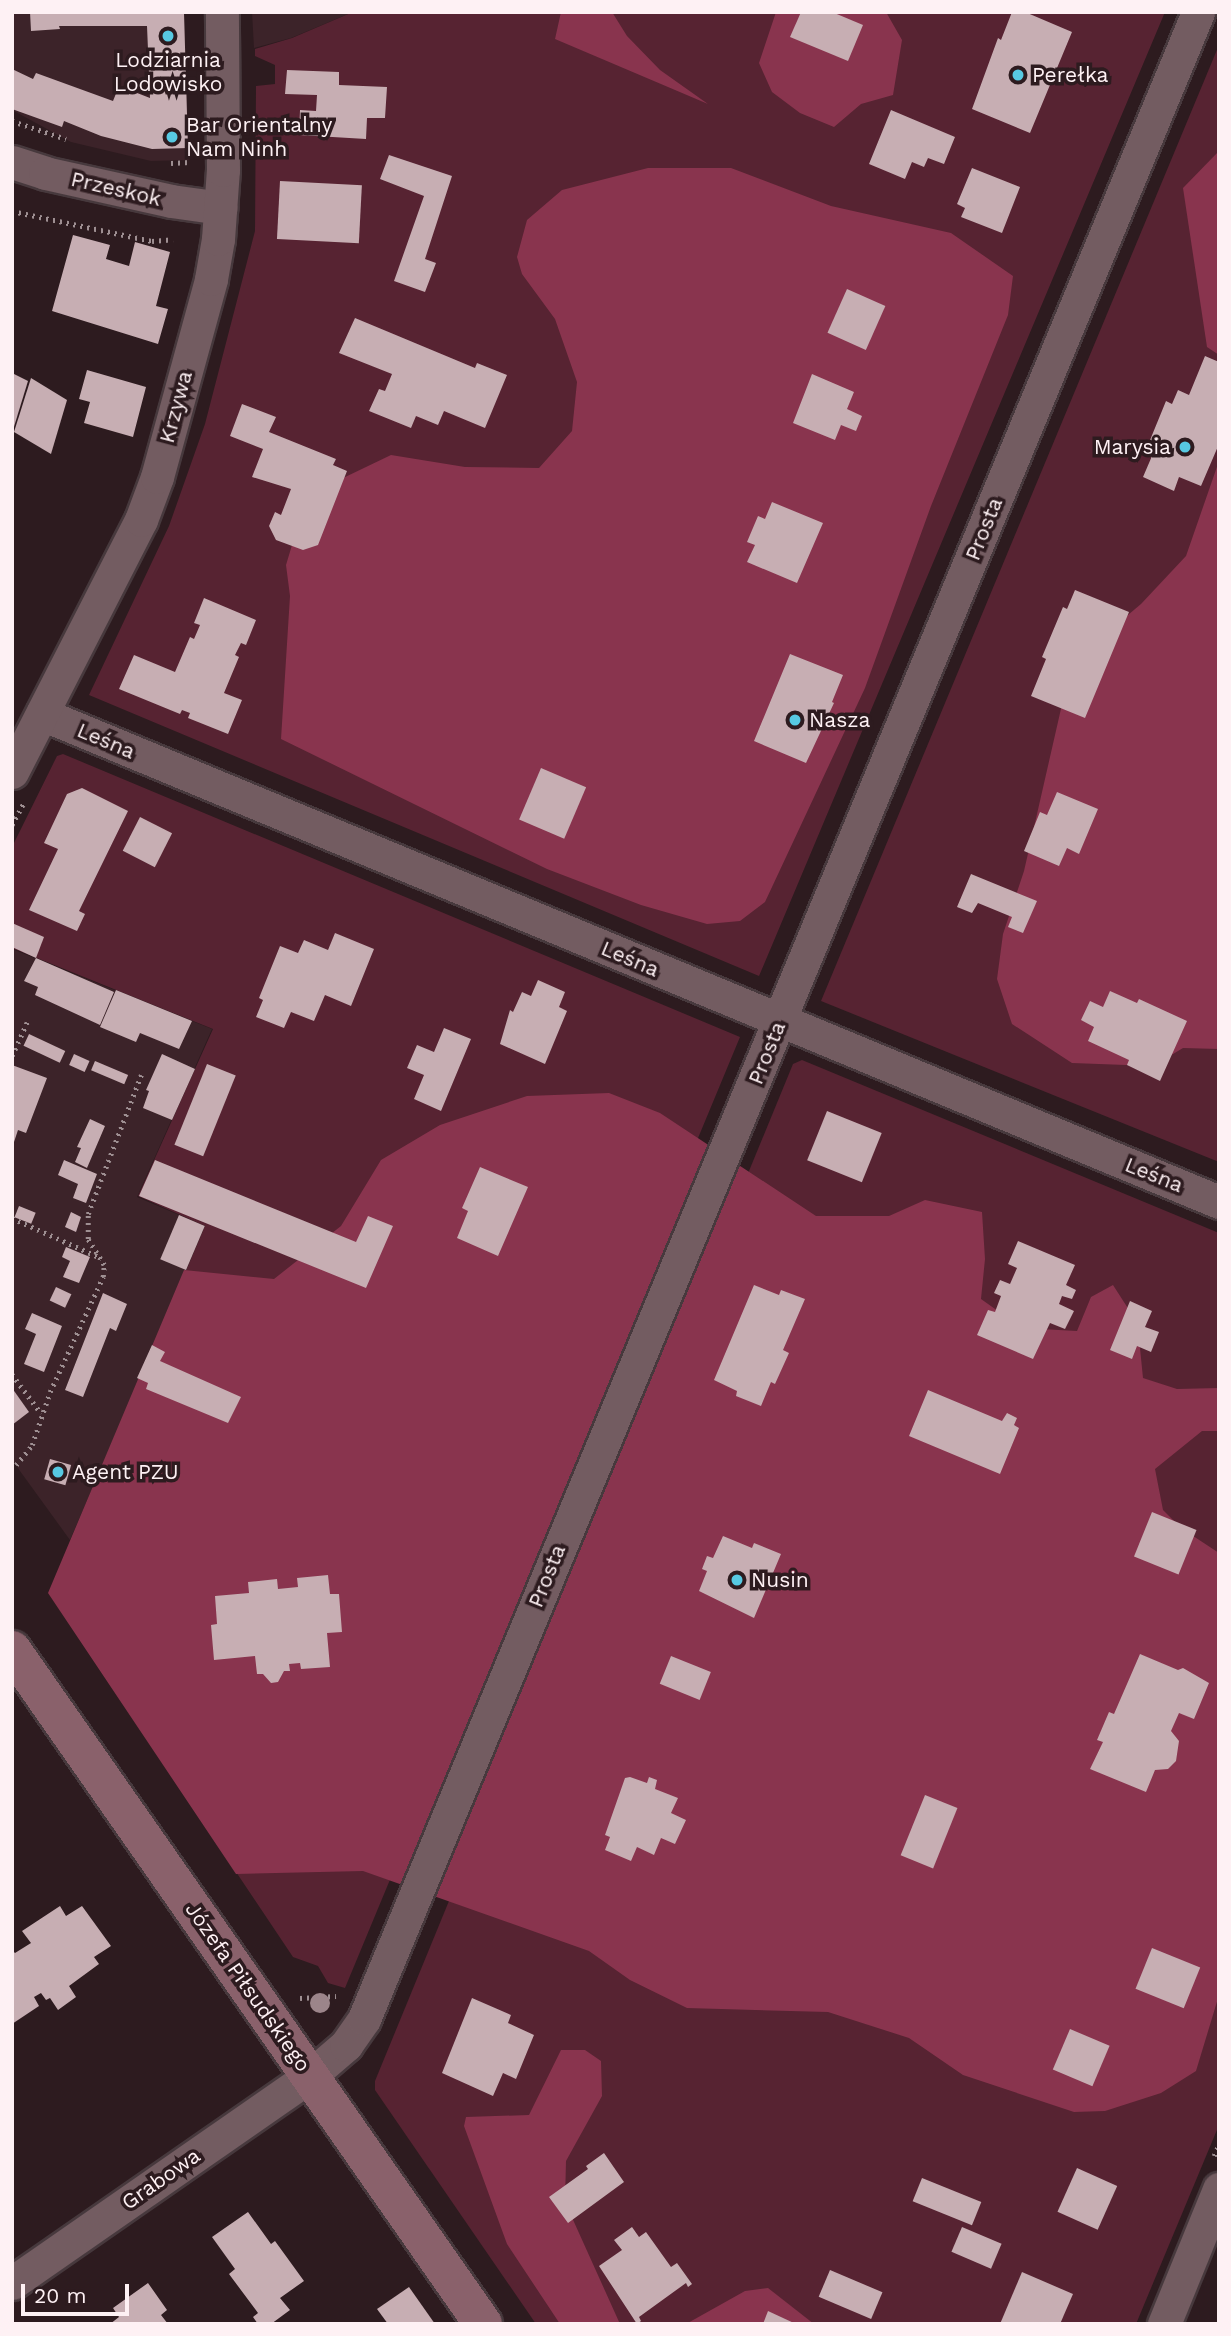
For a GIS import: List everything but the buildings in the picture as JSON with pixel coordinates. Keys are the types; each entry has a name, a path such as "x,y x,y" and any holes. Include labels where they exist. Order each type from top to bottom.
{"street":[{"name":"Krzywa","path":"12,772 141,520 157,477 211,279 221,208 222,12"},
{"name":"Prosta","path":"310,2076 346,2045 364,2019 1198,12"},
{"name":"Przeskok","path":"12,162 45,173 171,201 221,208"},
{"name":"Leśna","path":"42,714 1219,1202"},
{"name":"Józefa Piłsudskiego","path":"12,1650 483,2324"},
{"name":"Grabowa","path":"12,2283 310,2076"},
{"path":"1164,2324 1219,2189"}],"path":[{"path":"12,121 70,140"},
{"path":"162,161 195,162"},
{"path":"12,211 152,241 179,240"},
{"path":"12,1056 27,1022"},
{"path":"16,1465 32,1444 41,1414 103,1277 101,1258 89,1239 89,1214 141,1074"},
{"path":"12,1218 101,1258"},
{"path":"12,1374 41,1414"},
{"path":"287,1998 340,1996"}],"shaded area":[{"path":"12,12 184,12 189,160 151,161 71,142 12,110"},
{"path":"252,12 353,12 291,38 254,48"},
{"path":"353,12 1165,12 759,976 89,695 169,526 205,424 255,231 256,86 275,84 275,65 255,56 255,49 292,38"},
{"path":"561,12 612,12 627,36 660,70 708,104 555,39"},
{"path":"776,12 886,12 902,40 893,95 861,104 834,127 800,113 772,92 759,63"},
{"path":"1219,45 1219,1162 821,1001"},
{"path":"1219,151 1219,355 1207,347 1183,188"},
{"path":"648,168 731,168 831,206 951,233 1013,276 1008,315 931,506 865,688 765,902 740,921 707,924 641,905 547,869 281,739 290,596 286,565 298,525 341,479 391,455 465,467 539,468 572,431 577,382 555,319 522,274 517,257 527,220 562,190"},
{"path":"1219,461 1219,1049 1183,1048 1153,1066 1072,1063 1012,1024 997,979 1003,934 1024,871 1063,700 1084,652 1141,604 1186,556"},
{"path":"63,754 740,1037 345,1988 328,1983 318,1966 293,1957 49,1593 205,1226 138,1196 213,1029 12,948 12,847 57,756"},
{"path":"12,949 212,1029 137,1197 205,1226 70,1540 12,1460"},
{"path":"802,1060 1219,1233 1219,2125 1136,2324 536,2324 375,2090 375,2081 793,1064"},
{"path":"609,1093 660,1113 816,1216 889,1216 925,1200 982,1212 985,1259 981,1299 1022,1328 1077,1331 1091,1297 1113,1285 1131,1313 1139,1338 1143,1378 1177,1389 1219,1388 1219,1431 1202,1431 1155,1469 1163,1510 1181,1528 1219,1553 1219,1995 1196,2071 1161,2093 1105,2111 1074,2112 963,2075 909,2038 828,2012 687,2008 630,1980 589,1951 363,1871 236,1874 48,1593 184,1270 274,1279 341,1226 381,1160 440,1125 527,1096"},
{"path":"561,2050 585,2050 601,2061 602,2096 566,2161 565,2202 620,2324 560,2324 507,2244 464,2126 466,2117 529,2115"},
{"path":"768,2288 814,2324 686,2324 745,2291"}],"place":[{"name":"Lodziarnia Lodowisko","path":"168,36"},
{"name":"Perełka","path":"1018,75"},
{"name":"Bar Orientalny Nam Ninh","path":"172,137"},
{"name":"Marysia","path":"1185,447"},
{"name":"Nasza","path":"795,720"},
{"name":"Agent PZU","path":"58,1472"},
{"name":"Nusin","path":"737,1580"}]}
